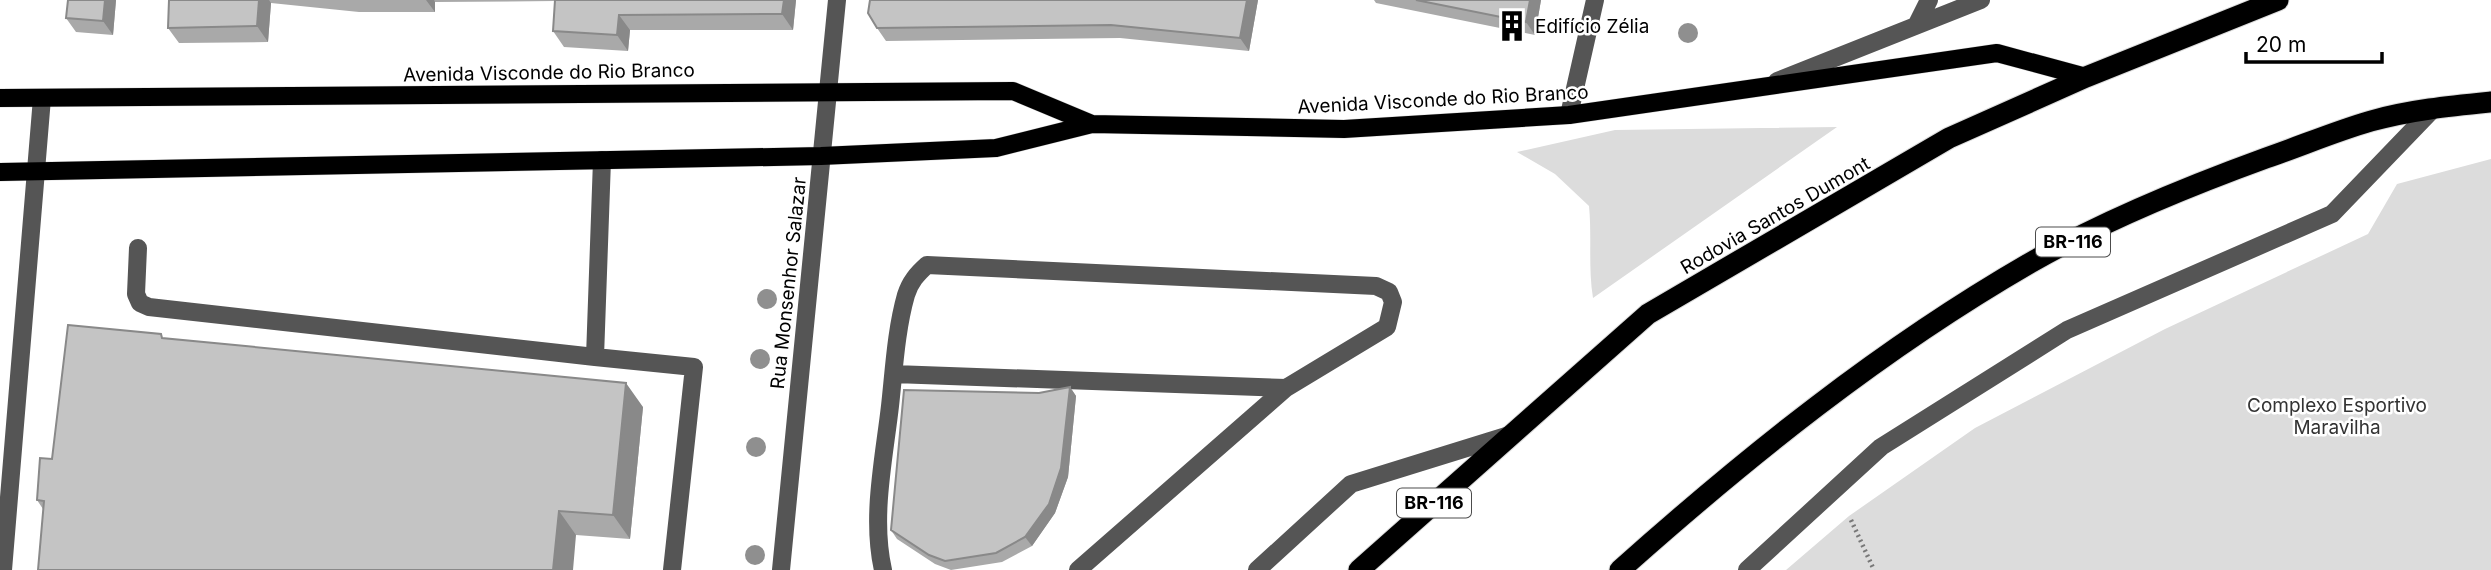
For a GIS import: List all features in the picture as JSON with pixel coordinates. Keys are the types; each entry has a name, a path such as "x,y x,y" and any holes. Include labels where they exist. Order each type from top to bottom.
{"highway":[{"name":"Rodovia Santos Dumont","path":"1359,570 1648,314 1949,138 2086,77 2278,0"},
{"name":"BR-116","path":"1620,570 1707,492 1832,392 1927,326 2032,262 2192,185 2372,121 2434,108 2491,102"}],"main road":[{"name":"Avenida Visconde do Rio Branco","path":"0,172 821,156 996,149 1091,124 1344,129 1569,115 1753,91 1997,53 2086,77"},
{"name":"Avenida Visconde do Rio Branco","path":"0,98 1013,91 1091,124"}],"street":[{"name":"Rua Monsenhor Salazar","path":"781,570 837,0"},
{"path":"1569,115 1595,0"},
{"path":"1917,24 1929,0"},
{"name":"Avenida Visconde do Rio Branco","path":"1753,91 1982,0"},
{"path":"3,570 42,98"},
{"path":"1747,570 1881,447 2067,330 2332,214 2434,108"},
{"path":"595,357 602,160"},
{"path":"138,248 136,294 140,303 149,307 239,315 350,332 694,367 672,570"},
{"path":"883,570 878,547 880,491 894,374 906,294 914,276 927,265 1376,286 1389,292 1393,302 1387,327 1286,388 1078,570"},
{"path":"894,374 1286,388"},
{"path":"1257,570 1351,484 1509,435"}],"path":[{"path":"1849,516 1874,570"}],"green space":[{"path":"1837,127 1593,298 1589,206 1555,174 1517,152 1615,130"},
{"name":"Complexo Esportivo Maravilha","path":"2491,159 2491,570 1786,570 1849,516 1975,428 2165,329 2368,234 2397,184"}],"building":[{"path":"68,0 105,0 103,21 66,18"},
{"path":"169,0 259,0 257,26 168,28"},
{"path":"555,0 784,0 782,14 619,15 617,35 553,31"},
{"path":"870,0 1247,0 1240,38 1111,25 877,28 868,13"},
{"path":"1416,0 1530,0 1526,22"},
{"path":"68,325 161,334 162,338 626,383 613,515 559,511 553,570 38,570 44,501 37,500 40,458 52,459"},
{"path":"1070,387 1061,468 1049,504 1025,537 996,553 945,561 929,555 891,530 904,390 1039,393"}],"place":[{"name":"Edifício Zélia","path":"1512,26"}]}
